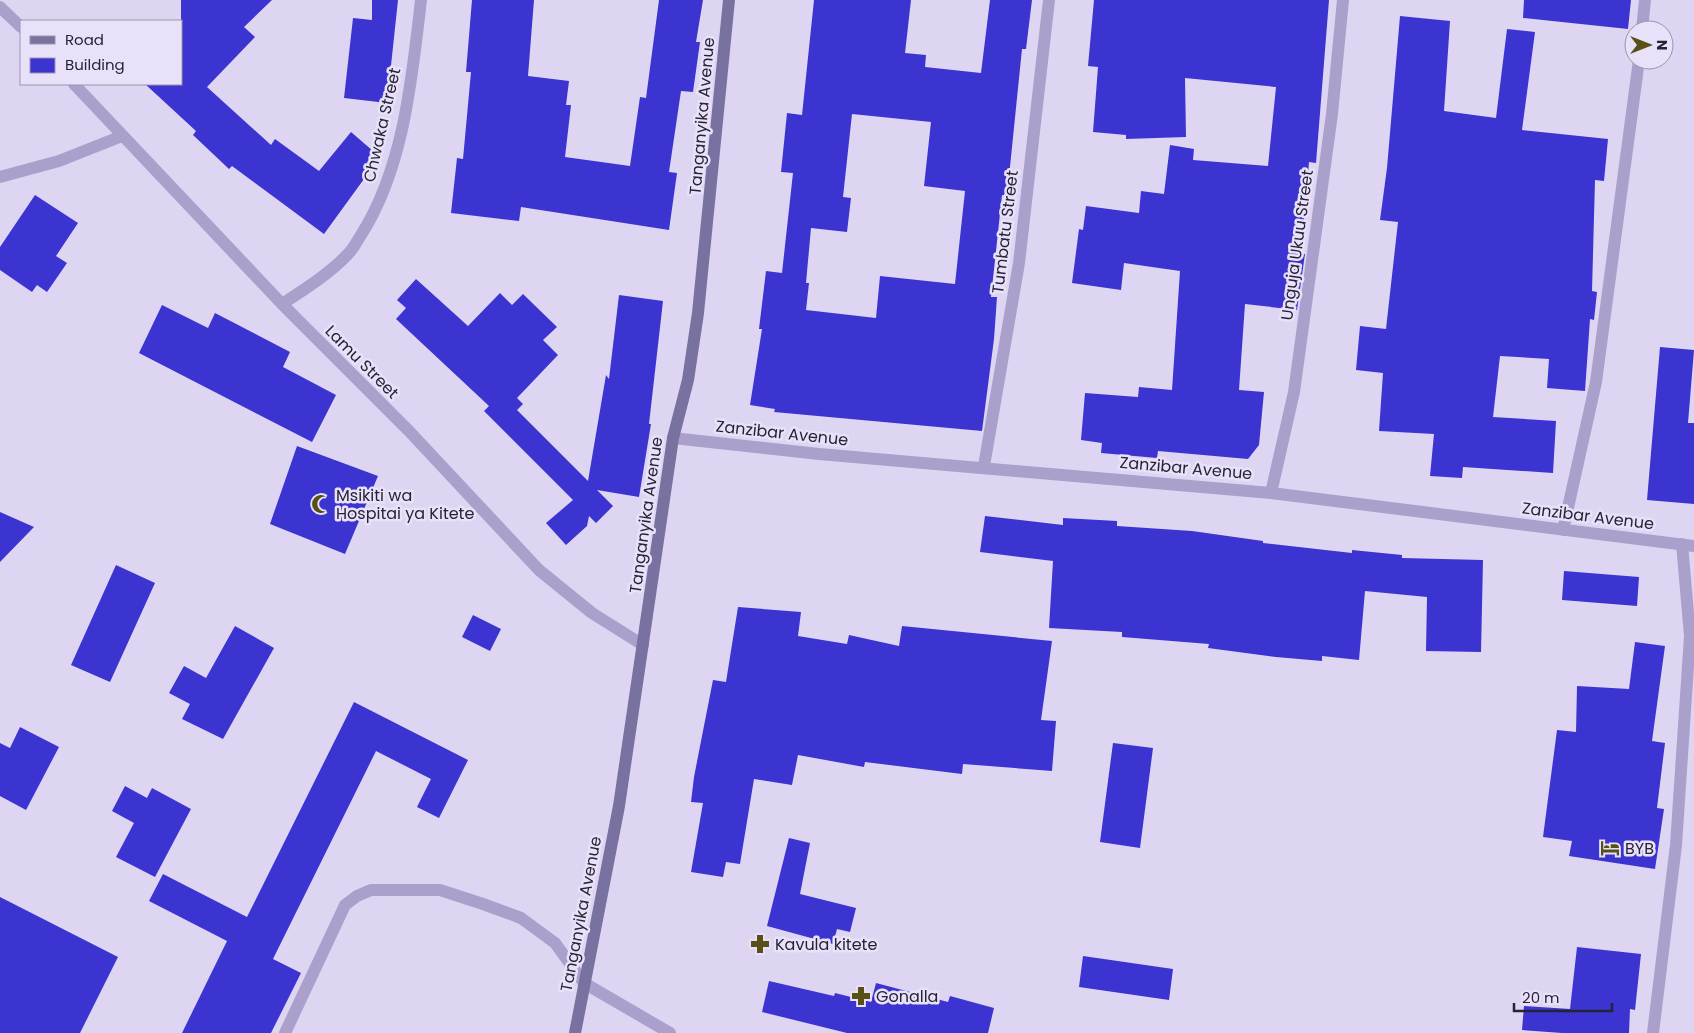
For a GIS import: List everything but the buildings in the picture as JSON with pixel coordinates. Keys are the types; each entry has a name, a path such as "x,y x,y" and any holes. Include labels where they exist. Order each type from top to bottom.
{"main road":[{"name":"Tanganyika Avenue","path":"575,1033 619,806 673,438 688,380 698,313 729,0"}],"street":[{"name":"Chwaka Street","path":"282,304 321,278 350,252 377,211 394,164 413,69 421,0"},
{"name":"Tumbatu Street","path":"984,466 1019,263 1049,0"},
{"name":"Unguja Ukuu Street","path":"1271,493 1294,392 1332,114 1343,0"},
{"path":"1643,20 1646,0"},
{"path":"0,7 20,27"},
{"path":"1563,530 1596,382 1638,70"},
{"name":"Lamu Street","path":"75,85 282,304 409,431 539,570 592,612 643,644"},
{"path":"0,177 59,161 122,136"},
{"name":"Zanzibar Avenue","path":"673,438 819,454 984,466 1271,493 1688,545"},
{"path":"1653,1033 1676,845 1690,636 1688,545"},
{"path":"285,1033 345,905 357,896 371,890 440,890 521,918 555,943 584,983 670,1033"}],"place":[{"name":"Msikiti wa Hospitai ya Kitete","path":"321,504"},
{"name":"BYB","path":"1610,848"},
{"name":"Kavula kitete","path":"760,944"},
{"name":"Gonalla","path":"861,996"}]}
